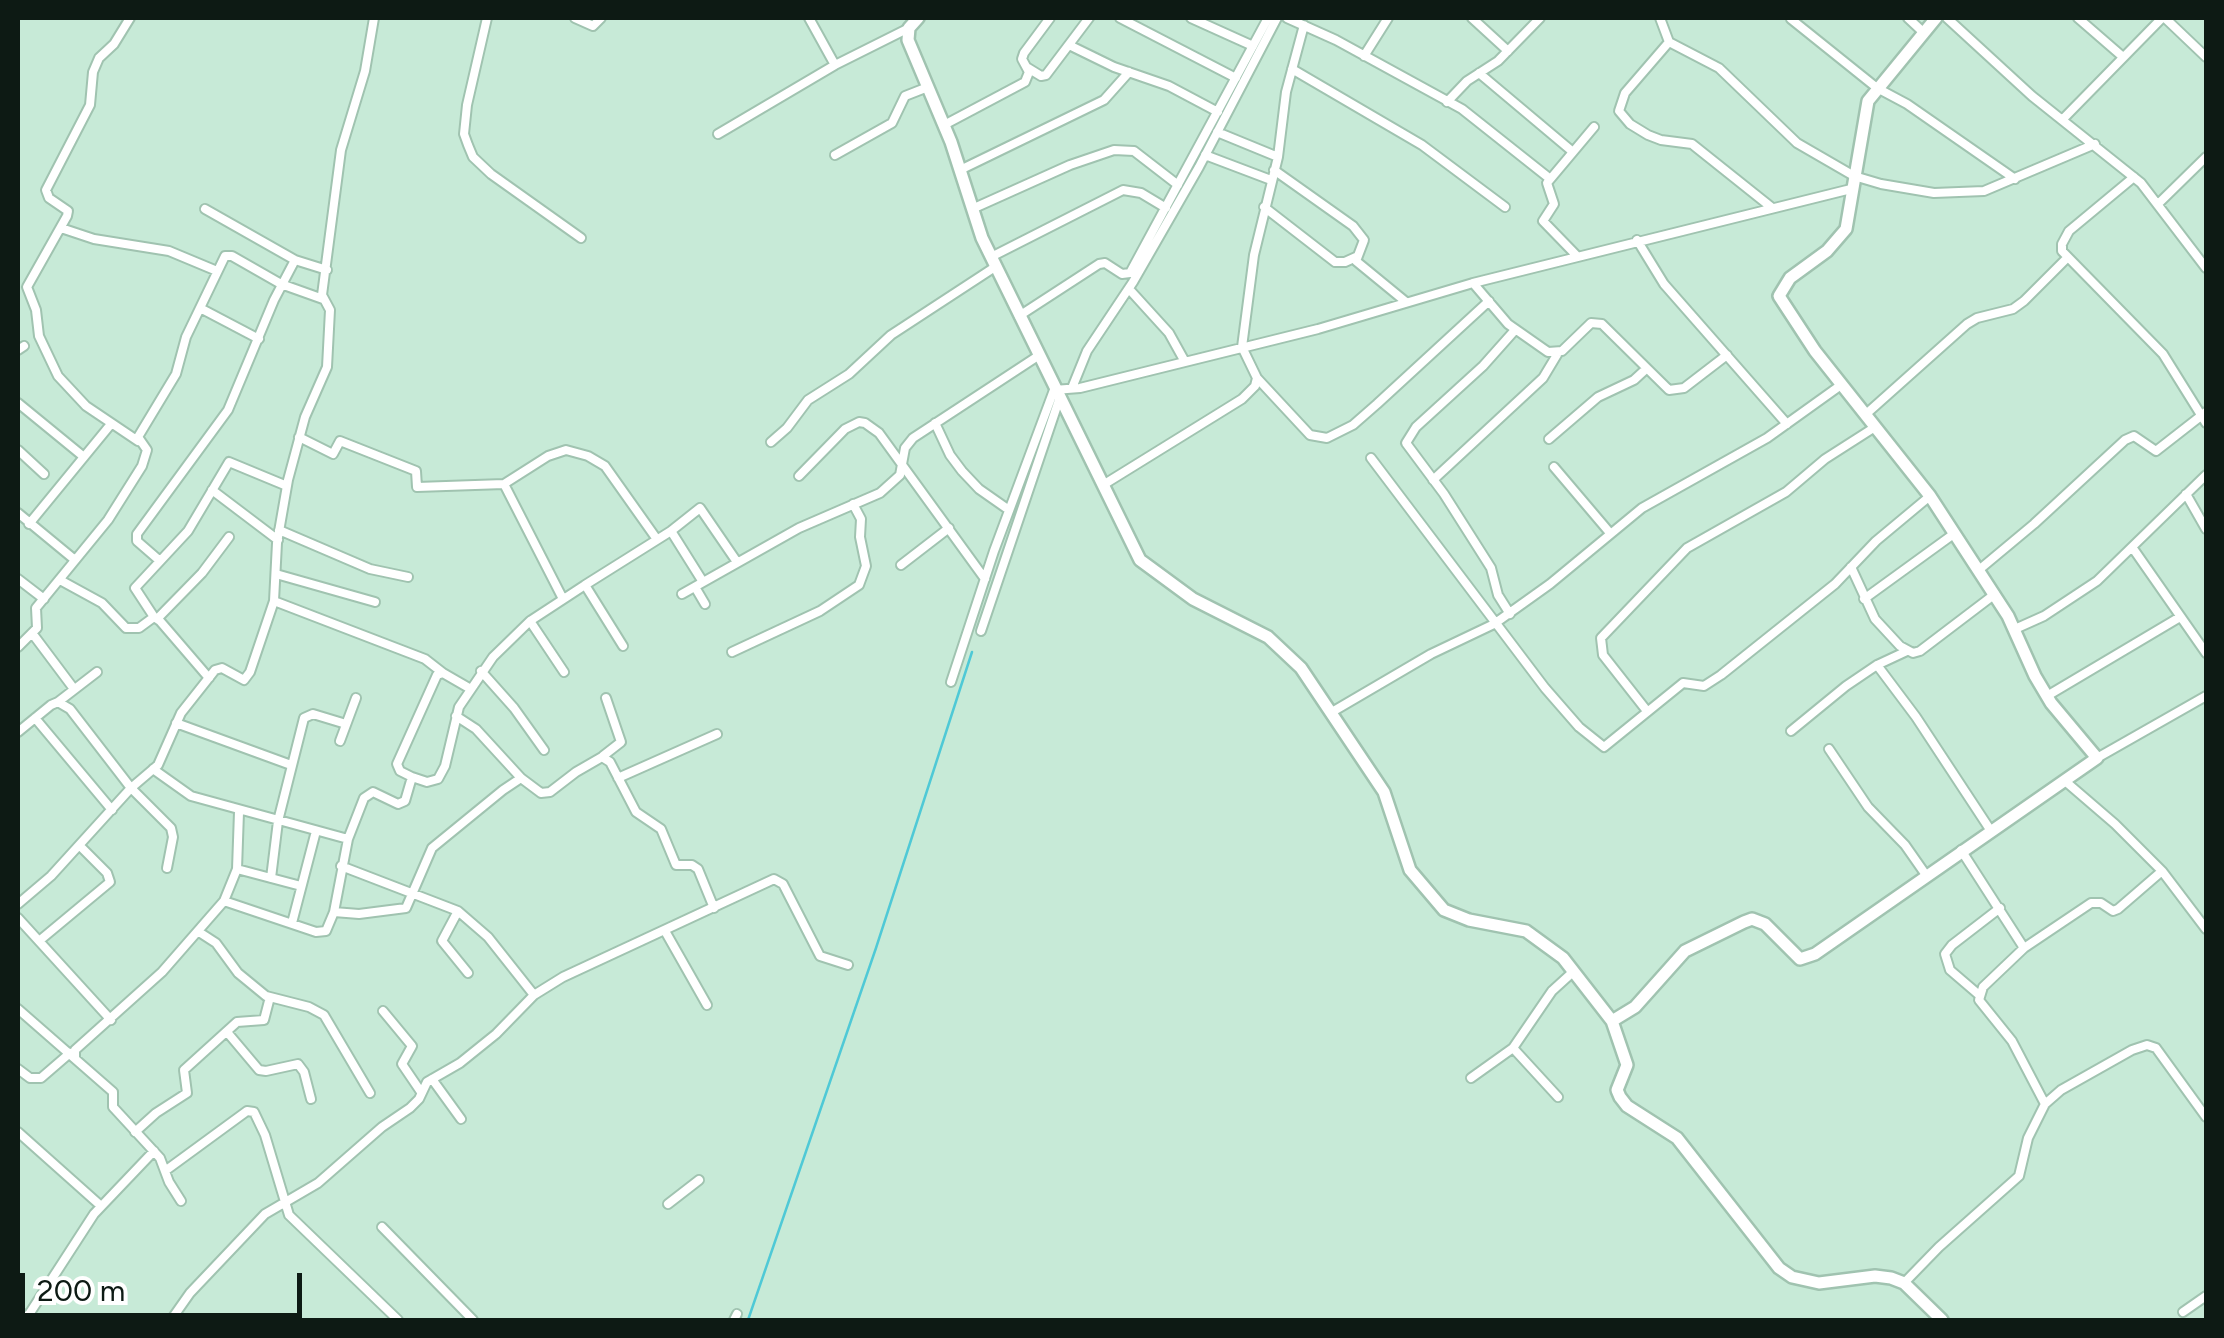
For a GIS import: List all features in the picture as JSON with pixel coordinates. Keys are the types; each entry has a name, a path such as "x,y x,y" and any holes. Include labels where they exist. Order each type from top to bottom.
{"street":[{"path":"18,297 68,211 49,198 46,190 90,105 98,58 114,44 130,18"},
{"path":"323,299 341,150 365,71 374,18"},
{"path":"487,18 464,123 468,146 473,157 491,174 581,238"},
{"path":"576,18 593,26 601,18"},
{"path":"809,18 835,65"},
{"path":"1050,18 1022,59 1041,76 1046,75 1089,18"},
{"path":"1120,18 1236,78"},
{"path":"1192,18 1253,46"},
{"path":"1018,316 1099,264 1112,266 1122,274 1130,273 1268,18"},
{"path":"1072,388 1087,351 1129,288 1206,155 1277,18"},
{"path":"1286,18 1475,118 1550,178"},
{"path":"1364,56 1388,18"},
{"path":"1472,18 1508,52"},
{"path":"1447,102 1508,52 1540,18"},
{"path":"1660,18 1669,42 1712,63 1742,87 1788,135 1852,182"},
{"path":"1908,18 1923,32"},
{"path":"1936,18 1868,101 1846,230 1790,278 1779,296 1841,386 1956,533 2015,629 2047,696 2097,758"},
{"path":"1947,18 2062,120 2134,176 2206,267"},
{"path":"2078,18 2122,57"},
{"path":"2062,120 2164,18 2206,57"},
{"path":"1791,19 1876,88 1907,104 2016,179"},
{"path":"718,134 913,23"},
{"path":"913,23 908,40 944,125 993,262 1140,560 1193,599 1268,637 1300,668 1384,792 1410,870 1432,898 1456,917 1526,931 1552,948 1574,971 1612,1021 1626,1066 1617,1090 1620,1097 1627,1106 1677,1138 1779,1268 1819,1283 1875,1276 1904,1283 1942,1320"},
{"path":"1304,25 1264,207 1242,347 1257,378 1310,435 1327,438 1353,425 1489,301"},
{"path":"1669,42 1624,93 1619,112 1648,135 1692,144 1771,206"},
{"path":"1069,45 1168,86 1218,112"},
{"path":"944,125 1020,86 1028,77 1028,68"},
{"path":"1292,69 1422,145 1505,208"},
{"path":"960,170 1104,100 1129,72"},
{"path":"1478,73 1573,152"},
{"path":"835,155 892,123 904,96 928,87"},
{"path":"1577,256 1543,221 1554,204 1546,187 1594,127"},
{"path":"1217,132 1278,156"},
{"path":"952,682 1009,510 1057,395 1072,388 1318,329 1473,283 1852,182 1950,194 1984,192 2095,144"},
{"path":"972,209 1070,164 1114,150 1134,151 1178,185"},
{"path":"1206,155 1272,175 1353,226 1364,240 1356,256 1335,262 1264,207"},
{"path":"2158,204 2206,157"},
{"path":"1980,569 2125,440 2134,436 2156,451 2205,417 2162,354 2067,258 2062,244 2070,231 2134,176"},
{"path":"771,442 808,400 849,374 891,334 993,262 1123,190 1141,193 1166,208"},
{"path":"204,209 295,260 326,270"},
{"path":"61,228 94,239 169,252 217,271"},
{"path":"1637,240 1664,284 1787,424"},
{"path":"18,904 80,846 161,760 176,723 218,668 240,679 248,678 274,602 278,535 299,437 328,368 330,310 323,299 281,284 228,255 183,345 176,374 138,441"},
{"path":"1356,256 1360,266 1406,302"},
{"path":"1865,415 1967,324 2024,301 2067,258"},
{"path":"160,561 136,541 137,534 228,410 295,260"},
{"path":"1473,283 1515,330 1540,348 1558,353"},
{"path":"18,648 38,625 36,608 120,504 147,450 86,406 50,365 27,287"},
{"path":"1129,288 1170,333 1184,360"},
{"path":"200,308 259,339"},
{"path":"1433,480 1544,378 1558,353 1596,322 1610,331 1662,385 1676,390 1694,382 1727,355"},
{"path":"1510,614 1498,595 1491,568 1408,448 1407,438 1515,330"},
{"path":"682,594 799,528 880,493 904,469 908,443 1038,356"},
{"path":"1549,438 1598,397 1634,380 1646,369"},
{"path":"1103,485 1242,399 1251,392 1257,378"},
{"path":"1332,712 1431,654 1510,614 1654,500 1787,424 1841,386"},
{"path":"981,631 1057,395"},
{"path":"18,403 84,457"},
{"path":"798,476 845,429 859,422 879,434 985,579"},
{"path":"935,423 950,455 972,482 1009,510"},
{"path":"29,524 111,424"},
{"path":"1647,711 1603,655 1601,638 1687,548 1786,492 1824,459 1875,427"},
{"path":"299,437 333,454 340,441 416,470 418,488 504,484 548,456 566,450 588,456 605,466 656,538"},
{"path":"18,450 44,474"},
{"path":"1370,458 1545,688 1599,745 1610,745 1683,683 1710,683 1794,618 1930,496"},
{"path":"209,678 134,591 188,531 226,466 234,462 287,486"},
{"path":"1554,467 1610,533"},
{"path":"2015,629 2068,602 2097,581 2206,475"},
{"path":"504,484 563,599"},
{"path":"212,490 278,535 370,569 408,578"},
{"path":"2186,494 2206,529"},
{"path":"732,652 820,610 859,584 866,566 861,519 853,504"},
{"path":"443,672 437,675 396,764 400,771 428,782 438,779 452,741 456,716 469,688 530,621 671,531 700,508 737,562"},
{"path":"18,513 75,560"},
{"path":"901,565 949,528"},
{"path":"671,531 699,584 705,604"},
{"path":"1864,599 1956,533"},
{"path":"60,580 102,603 126,628 138,628 155,618 202,573 229,536"},
{"path":"2132,547 2206,653"},
{"path":"1851,568 1875,619 1907,651"},
{"path":"276,574 375,602"},
{"path":"18,579 44,598"},
{"path":"585,584 623,646"},
{"path":"1792,731 1877,666 1907,651 1920,651 1995,594"},
{"path":"274,602 424,659 469,688"},
{"path":"2047,696 2180,618"},
{"path":"530,621 564,672"},
{"path":"32,633 74,690"},
{"path":"1877,666 1991,831"},
{"path":"481,671 544,750"},
{"path":"18,732 97,672"},
{"path":"340,741 356,698"},
{"path":"456,716 476,730 521,778 546,793 622,742 606,698"},
{"path":"1612,1021 1648,995 1677,957 1752,919 1759,920 1792,954 1805,958 1815,954 2097,758 2205,699"},
{"path":"58,702 70,710 131,788 171,828 167,868"},
{"path":"271,878 278,821 306,715 346,724"},
{"path":"36,718 112,810"},
{"path":"176,723 292,765"},
{"path":"618,778 717,734"},
{"path":"1829,749 1857,793 1905,845 1926,875"},
{"path":"602,757 610,762 636,812 663,832 676,864 698,869 714,908"},
{"path":"152,770 190,796 348,838"},
{"path":"224,901 323,932 334,912 341,866 360,805 369,792 398,804 405,801 412,777"},
{"path":"334,912 360,914 409,906 432,848 521,778"},
{"path":"2065,781 2162,871 2206,928"},
{"path":"18,1069 30,1078 41,1078 73,1056 200,932 224,901 237,869 240,812"},
{"path":"292,924 316,831"},
{"path":"39,942 110,882 108,874 80,846"},
{"path":"1961,850 2024,948"},
{"path":"341,866 458,911 488,938 534,995"},
{"path":"237,869 302,886"},
{"path":"1978,994 2024,948 2091,903 2100,903 2113,911 2118,909 2162,871"},
{"path":"171,1320 190,1293 265,1214 318,1182 415,1104 432,1078 460,1063 496,1034 534,995 563,977 777,879 820,956 848,965"},
{"path":"2000,908 1945,954 1950,970 1978,994 1982,1007 2012,1041 2044,1104"},
{"path":"458,911 442,940 468,973"},
{"path":"18,918 112,1020"},
{"path":"664,931 706,1005"},
{"path":"200,932 220,947 246,980 270,997 324,1015 370,1093"},
{"path":"1471,1078 1513,1048 1552,992 1574,971"},
{"path":"135,1132 187,1094 184,1070 227,1032 244,1019 264,1020 270,997"},
{"path":"18,1009 112,1092 112,1107 154,1151 182,1201"},
{"path":"383,1010 412,1046 402,1064 422,1092"},
{"path":"227,1032 260,1070 298,1064 311,1099"},
{"path":"1904,1283 2019,1176 2028,1138 2044,1104 2075,1082 2148,1045 2161,1053 2206,1117"},
{"path":"1513,1048 1558,1097"},
{"path":"432,1078 461,1119"},
{"path":"165,1171 251,1110 265,1135 282,1202 296,1223 398,1320"},
{"path":"18,1132 101,1206"},
{"path":"24,1318 101,1206 154,1151"},
{"path":"668,1204 699,1180"},
{"path":"382,1227 473,1320"},
{"path":"2184,1312 2206,1296"}],"waterway":[{"path":"748,1320 876,948 972,652"}]}
